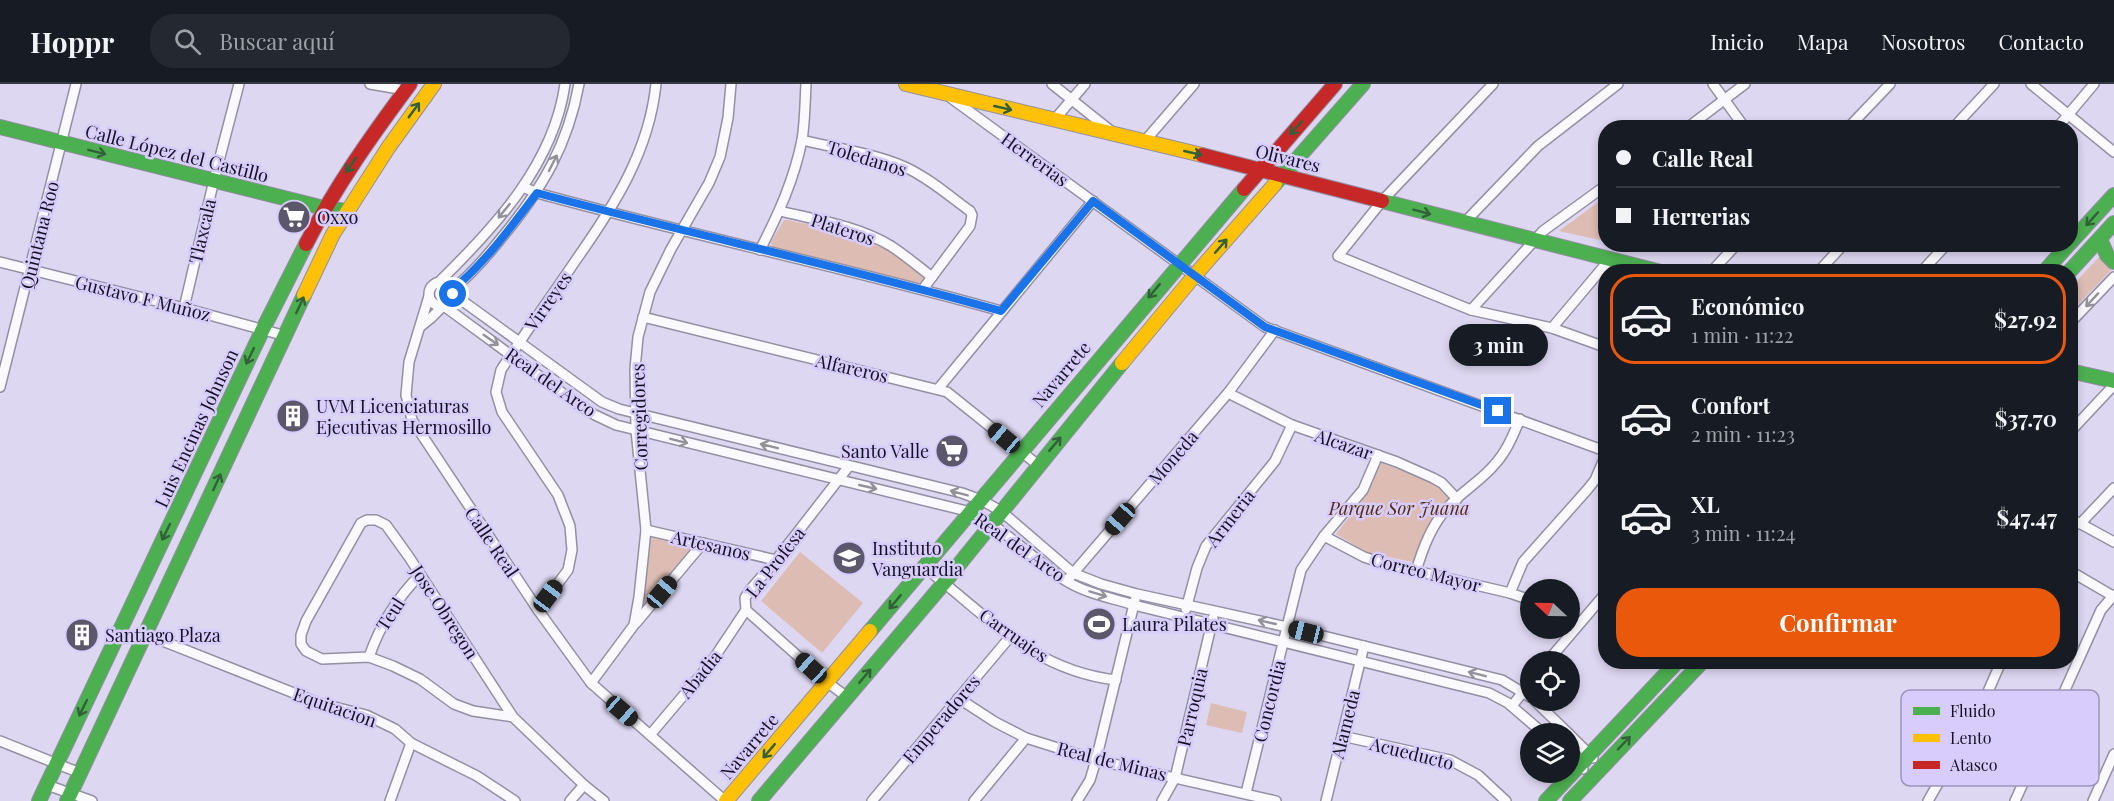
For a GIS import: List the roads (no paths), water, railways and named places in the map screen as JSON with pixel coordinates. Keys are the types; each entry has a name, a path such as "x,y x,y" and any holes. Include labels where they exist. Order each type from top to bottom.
{"main road":[{"path":"69,797 333,234 388,148 434,84"},
{"name":"Olivares","path":"906,84 1284,174 1464,223 1630,264"},
{"name":"Navarrete","path":"726,801 971,512 1178,262 1335,84"},
{"path":"759,801 944,583 991,522 1195,275 1363,84"},
{"name":"Luis Encinas Johnson","path":"39,801 263,329 324,208 407,86"},
{"name":"Calle López del Castillo","path":"0,127 324,208 346,211"},
{"path":"371,136 388,148"},
{"path":"2078,234 2114,195"},
{"path":"2077,264 2114,223"},
{"path":"2100,239 2107,255 2114,262"},
{"path":"2051,264 2062,252"},
{"path":"2078,373 2114,383"},
{"path":"137,596 135,611 139,626 145,634"},
{"path":"1580,758 1590,754 1670,669"},
{"path":"1570,801 1695,669"},
{"path":"1546,801 1559,783"}],"street":[{"name":"Quintana Roo","path":"0,387 76,84"},
{"name":"Tlaxcala","path":"184,308 239,84"},
{"path":"370,84 407,86"},
{"name":"Calle Real","path":"565,84 554,127 541,157 523,187 474,248 431,287 409,362 406,395 412,420 538,610 591,683 726,801"},
{"name":"Calle Real","path":"421,326 443,306 451,302 453,292 492,250 537,193 556,158 569,125 579,84"},
{"name":"Virreyes","path":"538,610 567,570 572,550 570,526 558,495 502,412 496,393 501,370 609,212 628,178 647,132 656,84"},
{"name":"Corregidores","path":"634,625 642,577 646,530 636,430 634,369 638,337 650,292 681,231 695,211 720,157 728,118 731,84"},
{"path":"760,250 780,210 802,140 806,84"},
{"path":"1052,84 1117,135"},
{"path":"1055,119 1085,84"},
{"path":"1144,142 1194,84"},
{"path":"1493,84 1382,201 1338,255 1339,258 1472,310 1552,328 1598,344"},
{"path":"1464,223 1538,146 1618,84"},
{"path":"1713,84 1739,120"},
{"path":"1698,120 1744,84"},
{"path":"1856,120 1890,84"},
{"path":"1960,120 1994,84"},
{"path":"2031,84 2074,120"},
{"path":"2064,120 2094,84"},
{"name":"Herrerias","path":"948,95 1178,262 1250,318 1275,330 1598,448"},
{"path":"2078,123 2114,152"},
{"name":"Toledanos","path":"802,140 905,167 930,181 970,211 972,215 970,226 923,289"},
{"path":"523,187 537,193 681,231 923,289 1001,311"},
{"path":"1472,310 1535,239 1598,191"},
{"path":"938,389 1093,201"},
{"name":"Plateros","path":"780,210 841,226 876,239 891,246 932,277"},
{"path":"1718,264 1730,252"},
{"path":"1825,264 1837,252"},
{"path":"1928,264 1940,252"},
{"path":"1606,264 1610,259"},
{"name":"Gustavo F Muñoz","path":"0,262 286,336"},
{"path":"1552,328 1598,273"},
{"path":"2078,315 2114,277"},
{"path":"439,282 447,284 453,292"},
{"name":"Real del Arco","path":"453,292 519,343 602,402 618,410 981,500 1001,511 1073,573 1101,584 1502,680 1520,691"},
{"path":"429,296 433,304 443,306"},
{"name":"Real del Arco","path":"443,306 595,415 616,425 971,512 991,522 1067,581 1083,590 1489,693 1512,706 1531,723"},
{"name":"Alfareros","path":"643,317 938,389 955,397 1038,465"},
{"name":"Moneda","path":"1067,581 1228,393 1275,330"},
{"path":"2078,423 2114,383"},
{"name":"Alcazar","path":"1228,393 1292,425 1437,480 1457,499"},
{"path":"1416,572 1426,541 1446,510 1497,463 1520,419"},
{"name":"Armeria","path":"1184,617 1197,568 1206,546 1275,461 1292,425"},
{"name":"Concordia","path":"1246,793 1301,570 1324,536 1363,490 1378,456"},
{"name":"La Profesa","path":"847,698 746,610 745,598 840,481 849,466"},
{"path":"1510,593 1523,562 1587,490 1598,472"},
{"path":"930,501 932,486"},
{"path":"2114,488 2080,524 2114,542"},
{"name":"Jose Obregon","path":"369,657 322,659 306,651 301,644 301,635 306,621 361,524 367,520 376,520 386,525 513,717 584,785 604,801"},
{"name":"Artesanos","path":"646,530 776,560"},
{"name":"Correo Mayor","path":"1324,536 1364,557 1520,596"},
{"name":"Corregidores","path":"591,683 634,625 703,543"},
{"name":"Carruajes","path":"924,567 1010,637 1035,654 1064,669 1097,678 1116,680"},
{"name":"Teul","path":"369,657 377,634 392,607 420,575"},
{"path":"2078,575 2114,595 2101,610 2078,662"},
{"path":"1077,801 1090,780 1096,760 1137,594"},
{"path":"1580,620 1598,601"},
{"name":"Abadia","path":"650,735 710,664 746,610"},
{"name":"Parroquia","path":"1162,801 1175,778 1214,610"},
{"name":"Equitacion","path":"145,634 319,703 366,715 395,729 411,743 477,776 514,801"},
{"name":"Emperadores","path":"872,801 1010,637"},
{"name":"Alameda","path":"1326,801 1364,646"},
{"path":"369,657 420,679 454,704 473,711 513,717"},
{"path":"1988,690 1998,669"},
{"path":"2066,690 2075,669"},
{"name":"Real de Minas","path":"958,698 995,722 1026,738 1096,760 1276,801"},
{"path":"1512,706 1520,700"},
{"path":"1545,711 1558,723"},
{"name":"Acueducto","path":"1342,736 1450,760 1478,775 1506,801"},
{"path":"974,801 1026,738"},
{"path":"0,741 80,772"},
{"path":"390,801 411,743"},
{"path":"1580,744 1602,765"},
{"path":"2093,801 2114,754"},
{"path":"1580,767 1591,777"},
{"path":"47,784 69,797 92,801"},
{"path":"570,801 584,785"},
{"path":"1928,801 1936,786"},
{"path":"2015,801 2022,786"}],"place":[{"name":"Oxxo","path":"294,217"},
{"name":"UVM Licenciaturas Ejecutivas Hermosillo","path":"293,416"},
{"name":"Santo Valle","path":"952,451"},
{"name":"Instituto Vanguardia","path":"849,558"},
{"name":"Laura Pilates","path":"1099,624"},
{"name":"Santiago Plaza","path":"82,635"}],"park label":[{"name":"Parque Sor Juana","path":"1399,508"}]}
